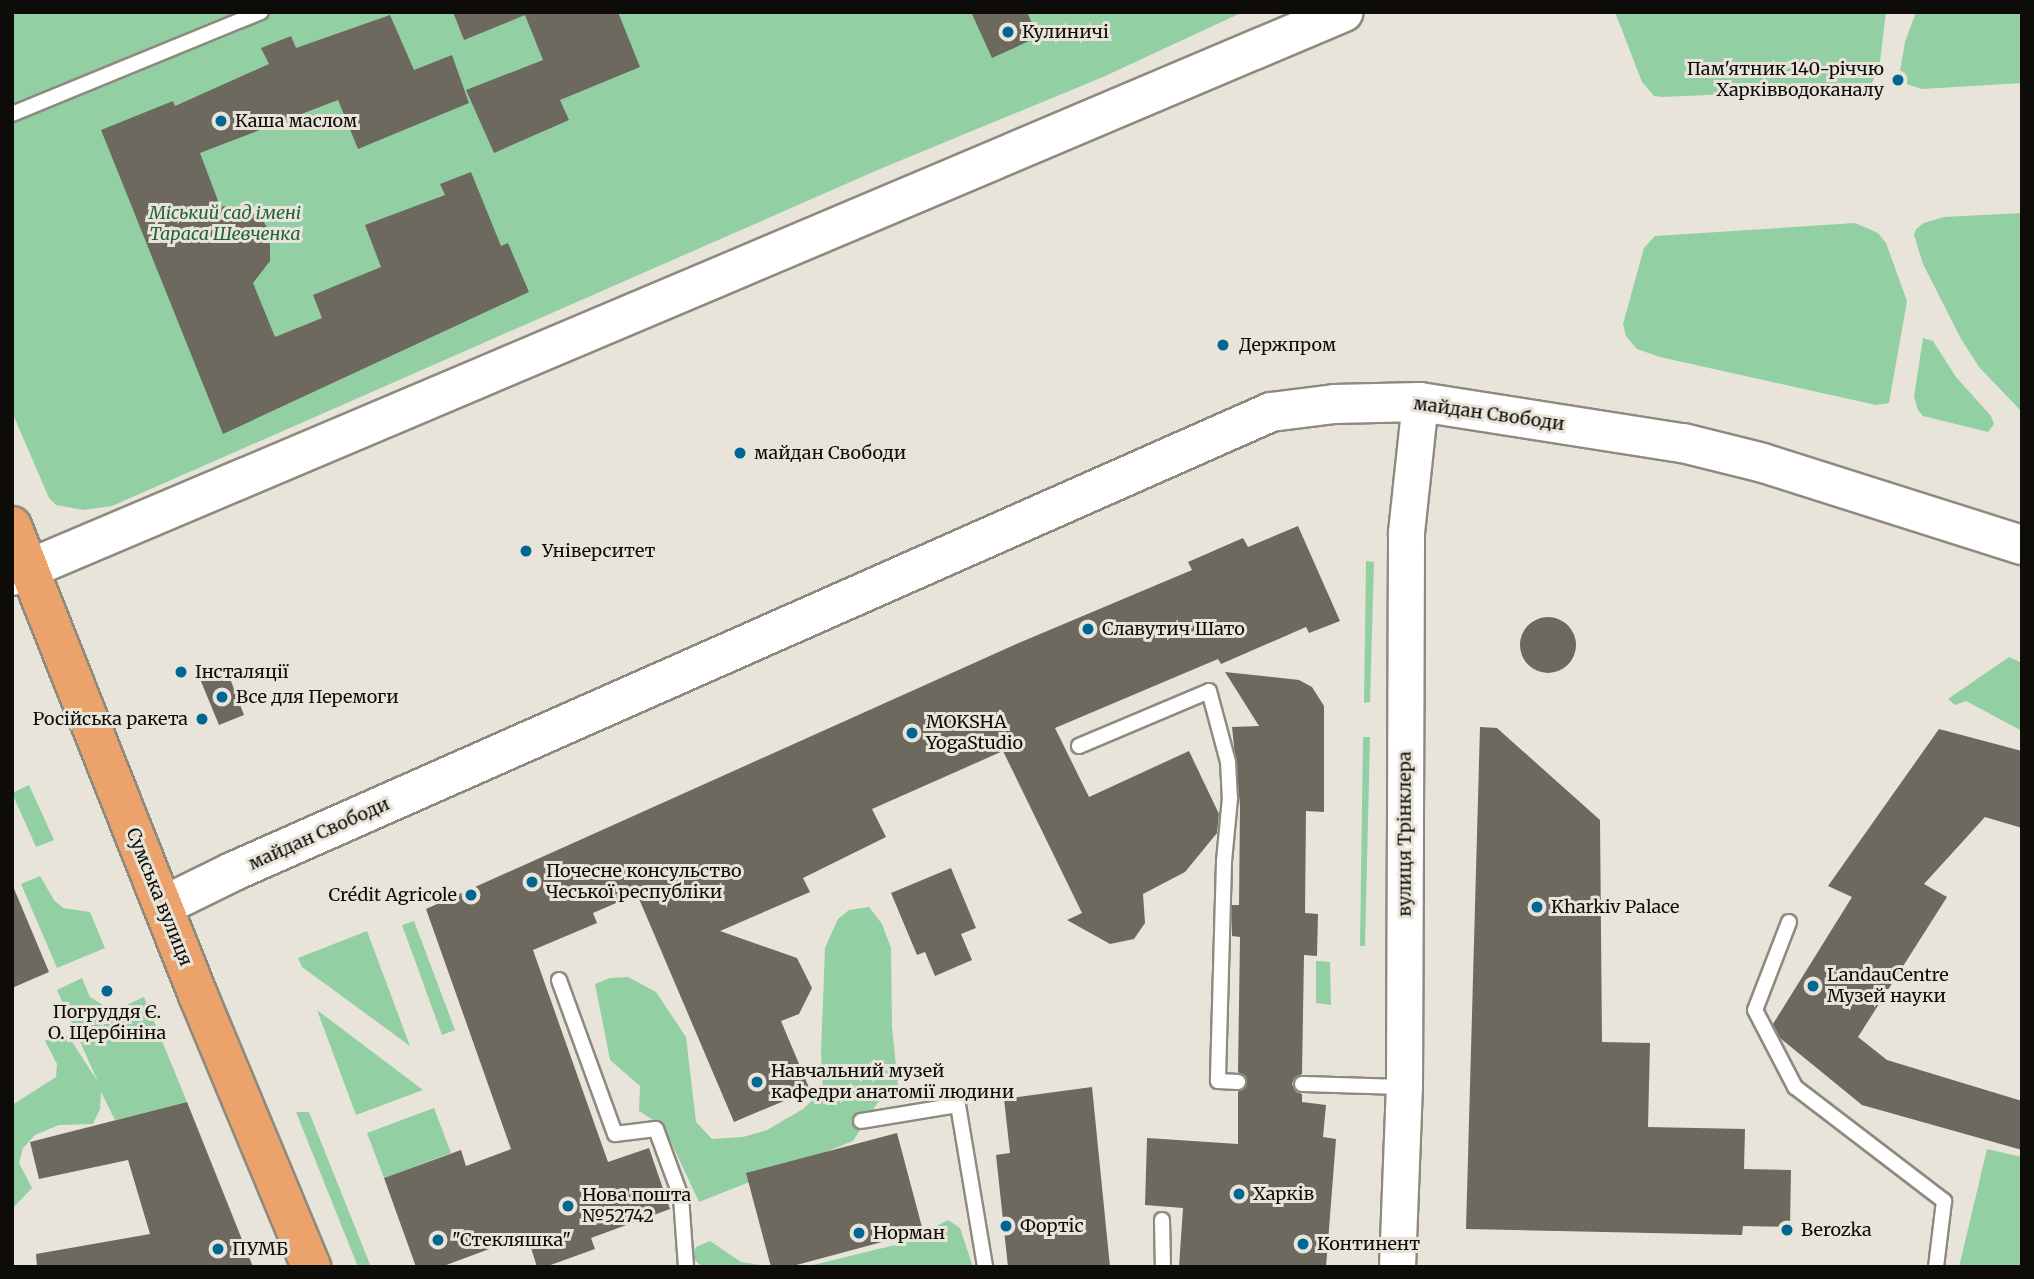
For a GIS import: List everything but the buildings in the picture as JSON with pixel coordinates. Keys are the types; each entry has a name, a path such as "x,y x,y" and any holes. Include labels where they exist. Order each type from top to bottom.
{"main road":[{"path":"21,572 1344,12"},
{"name":"майдан Свободи","path":"163,906 270,855 1271,412 1334,404 1420,402 1684,443 1763,463 2022,545"},
{"name":"Сумська вулиця","path":"12,526 21,572 163,906 310,1267"}],"street":[{"name":"вулиця Трінклера","path":"1398,1267 1404,1087 1406,532 1420,402"}],"lane":[{"path":"12,114 261,12"},
{"path":"1079,746 1209,691 1228,762 1230,798 1224,862 1219,1081 1238,1082"},
{"path":"1789,922 1755,1010 1795,1087 1944,1201 1936,1267"},
{"path":"559,980 615,1134 656,1129 681,1197 686,1267"},
{"path":"1302,1084 1404,1087"},
{"path":"861,1121 958,1105 985,1267"},
{"path":"1162,1220 1163,1267"}],"green space":[{"name":"Міський сад імені Тараса Шевченка","path":"12,12 1243,12 1103,77 880,169 112,506 83,510 56,505 49,498 12,412"},
{"path":"1615,12 1886,12 1879,70 1871,84 1861,88 1662,97 1654,96 1642,82"},
{"path":"1916,12 2022,12 2022,83 1922,89 1906,84 1900,71 1905,42"},
{"path":"2022,213 2022,412 1979,367 1961,339 1923,264 1914,235 1916,229 1924,223 1944,217"},
{"path":"1855,223 1878,233 1886,243 1907,301 1889,403 1876,405 1660,357 1637,349 1626,336 1623,324 1644,248 1655,236"},
{"path":"1923,338 1933,341 1956,377 1991,416 1994,424 1988,432 1923,416 1918,410 1914,397"},
{"path":"1366,561 1374,562 1370,702 1364,703"},
{"path":"2009,657 2022,663 2022,731 1966,701 1955,705 1948,699"},
{"path":"1363,737 1370,737 1365,946 1360,946"},
{"path":"29,785 54,840 36,847 12,793"},
{"path":"40,876 54,900 63,908 90,912 105,948 57,968 21,884"},
{"path":"869,907 882,924 891,948 892,1027 899,1094 878,1102 853,1141 699,1202 664,1127 639,1111 640,1086 610,1060 595,984 610,978 628,977 656,992 686,1037 696,1122 712,1139 743,1137 767,1130 803,1109 823,1090 821,1053 825,948 838,919 849,910"},
{"path":"414,921 455,1030 442,1035 402,925"},
{"path":"367,931 410,1046 302,967 298,958"},
{"path":"1316,961 1330,962 1331,1005 1316,1003"},
{"path":"82,978 90,997 113,1011 144,997 187,1102 115,1120 101,1092 100,1109 93,1124 59,1125 35,1135 23,1148 19,1163 32,1188 12,1209 12,1105 56,1077 57,1064 45,1041 60,1033 69,1037 98,1082 57,990"},
{"path":"317,1010 423,1090 356,1115"},
{"path":"434,1108 451,1153 384,1178 367,1133"},
{"path":"296,1112 309,1112 371,1267 358,1267"},
{"path":"1987,1149 2022,1157 2022,1267 1959,1267"},
{"path":"948,1220 960,1228 973,1267 805,1267 907,1242"},
{"path":"710,1241 741,1262 775,1267 702,1267 691,1256 696,1247"}],"place":[{"name":"Кулиничі","path":"1008,32"},
{"name":"Пам'ятник 140-річчю Харківводоканалу","path":"1898,80"},
{"name":"Каша маслом","path":"221,121"},
{"name":"Держпром","path":"1223,345"},
{"name":"майдан Свободи","path":"740,453"},
{"name":"Університет","path":"526,551"},
{"name":"Славутич Шато","path":"1088,629"},
{"name":"Інсталяції","path":"181,672"},
{"name":"Все для Перемоги","path":"222,697"},
{"name":"Російська ракета","path":"202,719"},
{"name":"MOKSHA YogaStudio","path":"912,733"},
{"name":"Почесне консульство Чеської республіки","path":"532,882"},
{"name":"Crédit Agricole","path":"471,895"},
{"name":"Kharkiv Palace","path":"1537,907"},
{"name":"LandauCentre Музей науки","path":"1813,986"},
{"name":"Погруддя Є. О. Щербініна","path":"107,991"},
{"name":"Навчальний музей кафедри анатомії людини","path":"757,1082"},
{"name":"Харків","path":"1239,1194"},
{"name":"Нова пошта №52742","path":"568,1206"},
{"name":"Фортiс","path":"1006,1226"},
{"name":"Berozka","path":"1787,1230"},
{"name":"Норман","path":"859,1233"},
{"name":"\"Стекляшка\"","path":"438,1240"},
{"name":"Континент","path":"1303,1244"},
{"name":"ПУМБ","path":"218,1249"}]}
